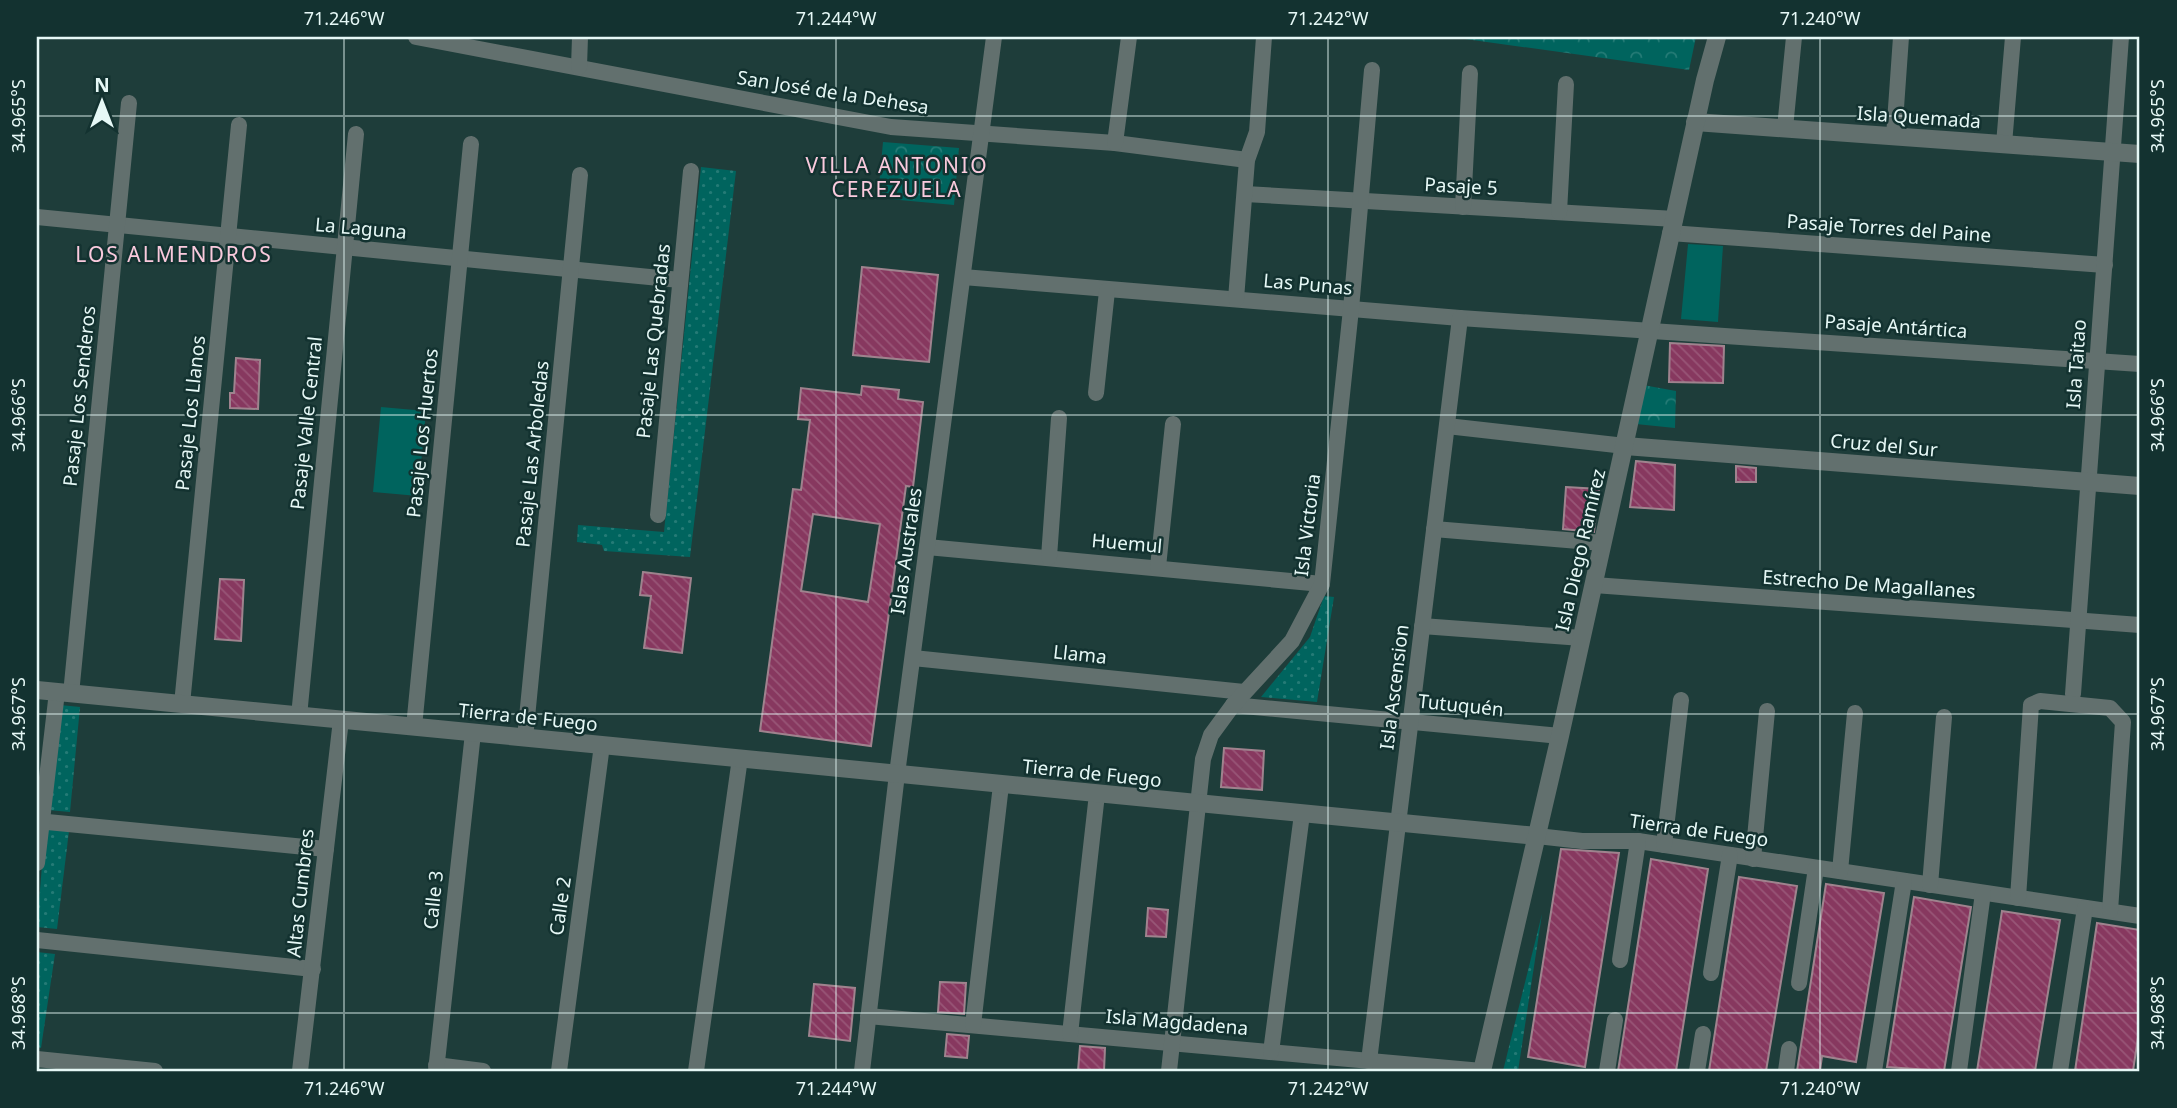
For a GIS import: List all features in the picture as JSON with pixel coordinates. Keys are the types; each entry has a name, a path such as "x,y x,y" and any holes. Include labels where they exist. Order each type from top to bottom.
{"street":[{"name":"San José de la Dehesa","path":"416,37 453,40 579,68 891,127 1115,143 1247,160"},
{"path":"579,68 580,37"},
{"name":"Islas Australes","path":"862,1071 897,774 994,37"},
{"path":"1115,143 1129,37"},
{"path":"1236,299 1247,160 1256,132 1264,37"},
{"name":"Isla Diego Ramírez","path":"1482,1071 1594,585 1695,122 1717,37"},
{"path":"1785,128 1794,37"},
{"path":"1894,136 1901,37"},
{"path":"2004,144 2012,37"},
{"name":"Isla Taitao","path":"2073,694 2121,37"},
{"name":"Isla Victoria","path":"1169,1071 1203,759 1211,735 1238,698 1293,641 1322,584 1351,309 1372,70"},
{"path":"1463,207 1470,73"},
{"path":"1559,212 1566,84"},
{"name":"Pasaje Los Senderos","path":"37,863 39,821 64,693 129,103"},
{"name":"Isla Quemada","path":"1695,122 2140,154"},
{"name":"Pasaje Los Llanos","path":"182,704 239,125"},
{"name":"Pasaje Valle Central","path":"299,716 356,134"},
{"name":"Pasaje Los Huertos","path":"414,727 471,144"},
{"name":"Pasaje Las Quebradas","path":"657,515 691,171"},
{"name":"Pasaje Las Arboledas","path":"525,738 580,175"},
{"name":"Pasaje 5","path":"1244,194 1559,212 1672,226"},
{"name":"La Laguna","path":"37,218 680,280"},
{"name":"Pasaje Torres del Paine","path":"1672,226 2105,265"},
{"name":"Las Punas","path":"963,277 1107,291 1649,331"},
{"path":"1096,393 1107,291"},
{"name":"Isla Ascension","path":"1369,1060 1460,318"},
{"name":"Pasaje Antártica","path":"1649,331 2140,364"},
{"path":"1049,557 1059,418"},
{"path":"1158,567 1173,424"},
{"path":"1447,426 1625,446"},
{"name":"Cruz del Sur","path":"1625,446 2140,486"},
{"path":"1434,529 1603,543"},
{"name":"Huemul","path":"927,547 1322,584"},
{"name":"Estrecho De Magallanes","path":"1594,585 2140,625"},
{"path":"1422,626 1581,638"},
{"name":"Llama","path":"913,658 1238,698"},
{"name":"Tierra de Fuego","path":"37,690 1398,824 1582,841 1638,841 2140,916"},
{"name":"Tutuquén","path":"1238,698 1410,721 1560,736"},
{"path":"1664,845 1681,699"},
{"path":"2018,898 2031,705 2040,701 2110,708 2123,722 2110,911"},
{"path":"1753,859 1767,711"},
{"path":"1840,871 1855,713"},
{"path":"1930,885 1944,717"},
{"name":"Altas Cumbres","path":"300,1071 341,720"},
{"name":"Calle 3","path":"436,1068 473,733"},
{"name":"Calle 2","path":"559,1071 602,745"},
{"path":"696,1071 740,758"},
{"path":"973,1025 1001,785"},
{"path":"1070,1034 1097,794"},
{"path":"1270,1052 1302,814"},
{"path":"39,821 326,849"},
{"path":"1620,960 1638,841"},
{"path":"1711,973 1730,855"},
{"path":"1798,983 1816,868"},
{"path":"1874,1071 1904,881"},
{"path":"1959,1071 1983,892"},
{"path":"2060,1071 2085,908"},
{"path":"37,940 313,969"},
{"name":"Isla Magdadena","path":"868,1016 1482,1071"},
{"path":"1607,1071 1615,1020"},
{"path":"1697,1071 1703,1034"},
{"path":"1786,1071 1789,1049"},
{"path":"37,1059 155,1071"},
{"path":"436,1068 483,1071"}],"green space":[{"path":"1451,37 1696,37 1689,70"},
{"path":"883,142 959,148 954,205 878,198"},
{"path":"701,167 736,171 690,557 604,551 602,545 577,542 578,525 664,532"},
{"path":"1688,244 1723,246 1718,322 1681,319"},
{"path":"1643,385 1676,391 1675,428 1636,424"},
{"path":"381,407 426,411 418,496 373,492"},
{"path":"1324,596 1334,597 1317,702 1261,697 1310,637"},
{"path":"60,705 80,707 70,812 48,810"},
{"path":"45,828 69,831 57,929 37,927"},
{"path":"1542,914 1518,1071 1503,1071"},
{"path":"37,952 55,954 41,1048 37,1047"}],"building":[{"path":"862,267 938,275 929,362 853,355"},
{"path":"1670,343 1724,346 1723,383 1669,382"},
{"path":"236,358 260,360 258,409 230,408 230,393 234,393"},
{"path":"862,386 899,390 898,399 923,402 913,487 906,486 871,746 760,731 793,489 801,490 810,420 798,419 801,388 861,395","holes":["813,514 880,524 868,602 801,591"]},
{"path":"1636,461 1675,465 1674,510 1630,507"},
{"path":"1736,466 1756,468 1756,482 1736,482"},
{"path":"1566,487 1599,489 1594,532 1563,529"},
{"path":"643,572 691,578 682,653 644,648 651,596 640,595"},
{"path":"220,579 244,580 241,641 215,639"},
{"path":"1224,748 1264,751 1262,790 1221,787"},
{"path":"1561,849 1619,853 1585,1067 1528,1057"},
{"path":"1651,859 1708,869 1676,1071 1618,1071"},
{"path":"1739,877 1797,886 1766,1071 1709,1071"},
{"path":"1826,884 1884,893 1856,1062 1822,1056 1820,1071 1797,1071"},
{"path":"1914,897 1971,907 1944,1071 1887,1067"},
{"path":"1148,908 1168,910 1166,937 1146,936"},
{"path":"2002,911 2060,920 2035,1071 1977,1071"},
{"path":"2097,923 2140,930 2140,1024 2133,1071 2075,1071"},
{"path":"940,982 966,983 964,1014 938,1012"},
{"path":"814,984 855,988 850,1041 809,1036"},
{"path":"947,1034 969,1036 967,1058 945,1056"},
{"path":"1080,1046 1105,1048 1104,1071 1078,1071"}],"district":[{"name":"VILLA ANTONIO CEREZUELA","path":"897,178"},
{"name":"LOS ALMENDROS","path":"174,255"}]}
